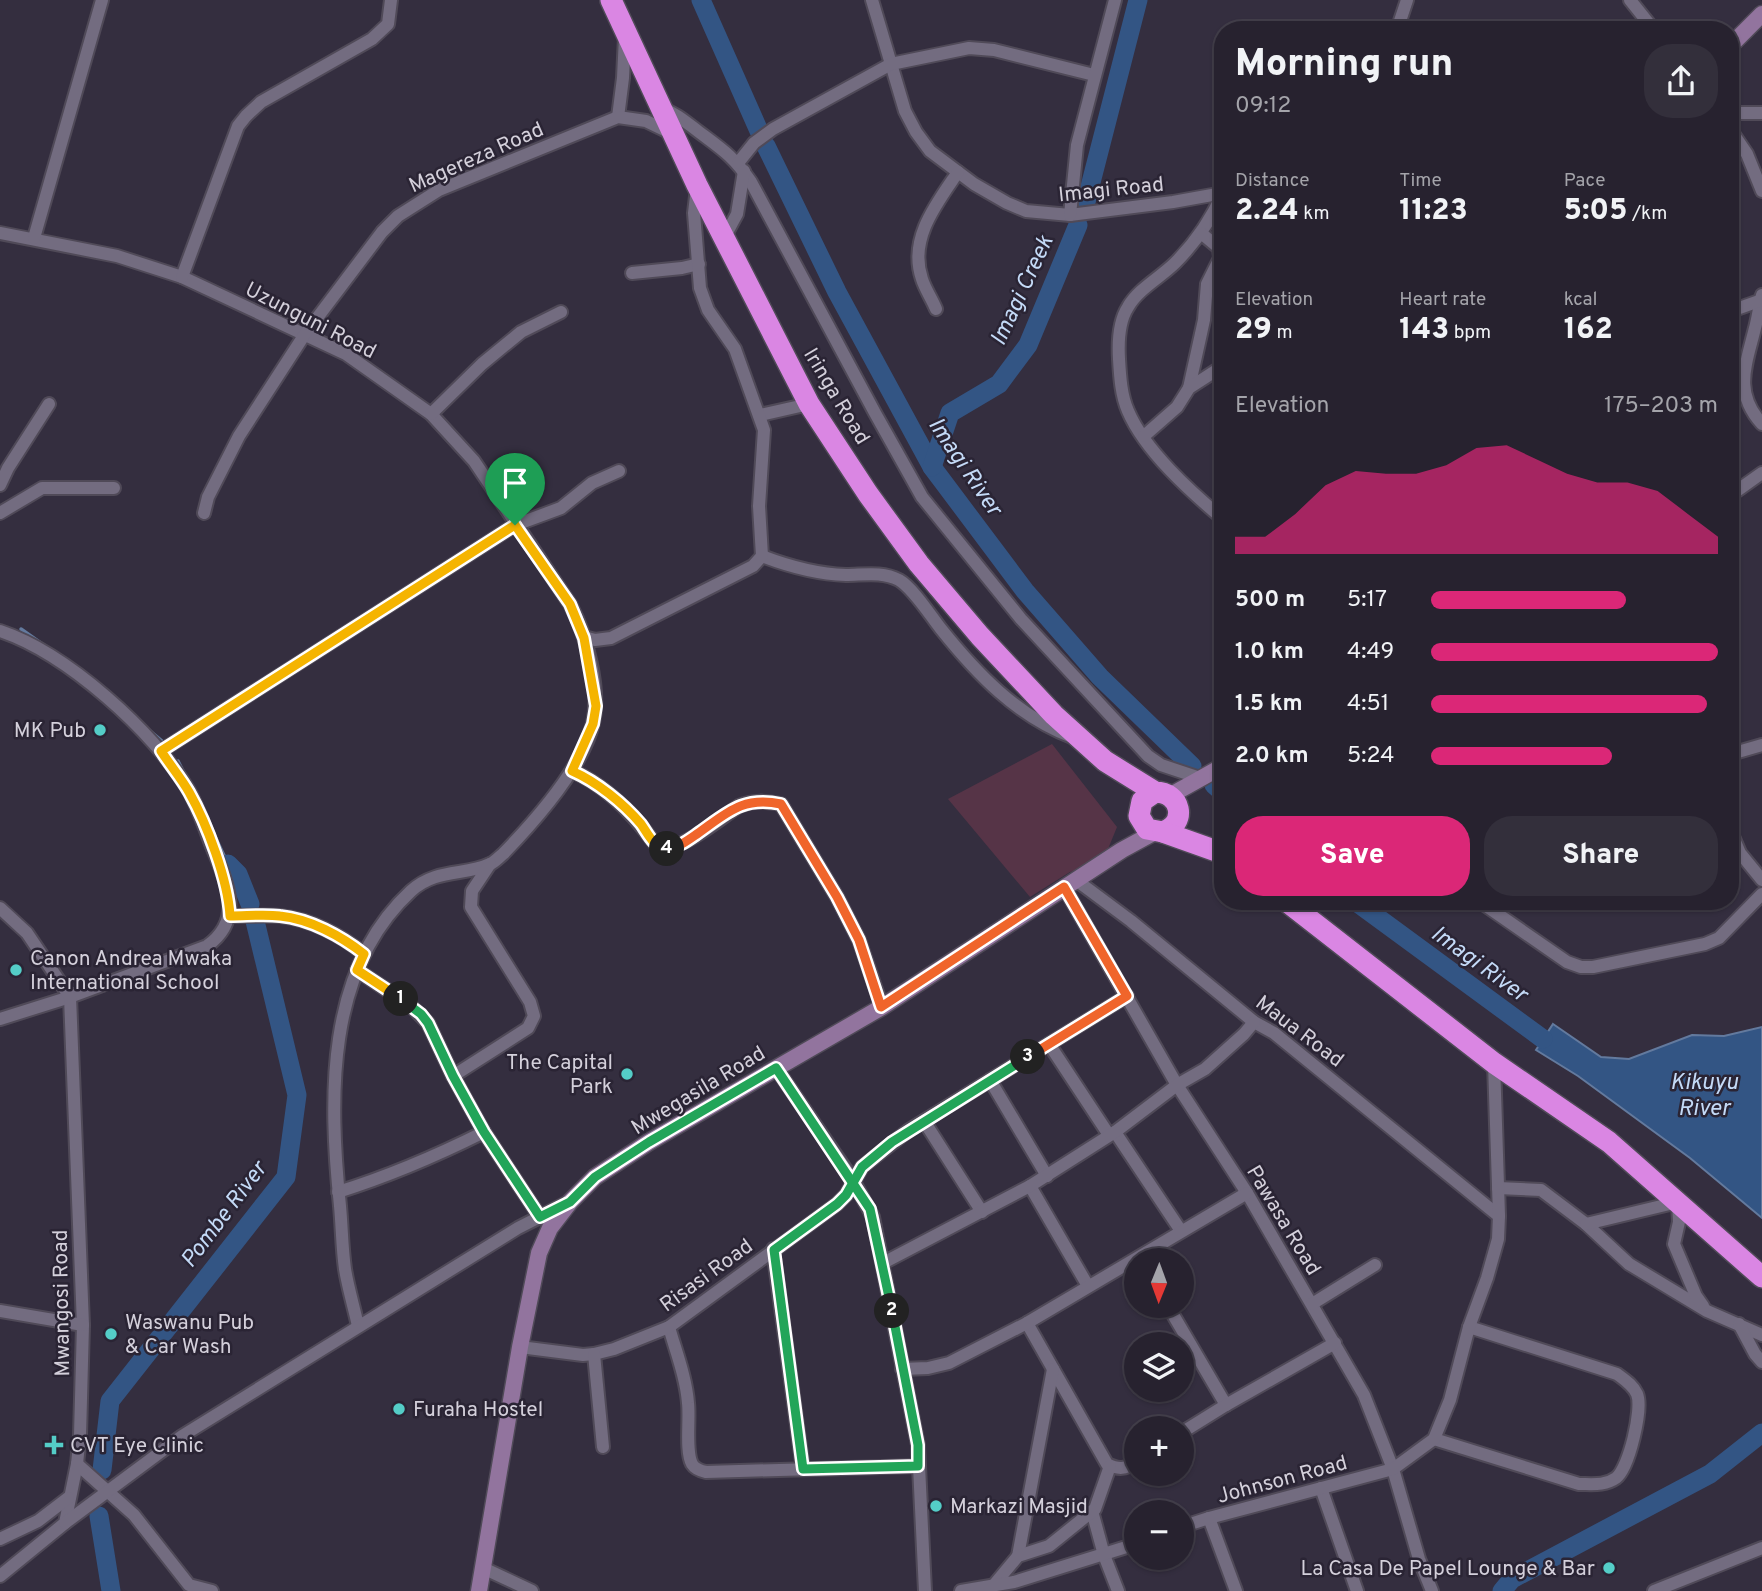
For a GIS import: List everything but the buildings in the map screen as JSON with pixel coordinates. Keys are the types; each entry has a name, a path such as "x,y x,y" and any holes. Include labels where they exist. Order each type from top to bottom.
{"highway":[{"name":"Iringa Road","path":"611,0 697,185 810,404 868,494 919,564 980,636 1054,715 1105,761"},
{"path":"1105,761 1171,802 1214,844"},
{"path":"1105,761 1139,812 1142,823 1159,832 1214,850"},
{"path":"1139,812 1148,795 1171,802"},
{"path":"1159,832 1175,825 1171,802"},
{"path":"1298,910 1494,1063 1609,1142 1762,1277"}],"street":[{"path":"34,238 102,0"},
{"path":"181,277 232,139 246,116 261,103 372,38 387,24 391,0"},
{"name":"Imagi Road","path":"872,0 905,111 916,132 930,151 974,184 1026,211 1045,215 1070,215 1214,195"},
{"path":"1070,215 1077,145 1115,0"},
{"path":"1399,21 1407,0"},
{"path":"1630,0 1647,21"},
{"path":"1739,37 1762,14"},
{"path":"626,32 618,117 646,121 673,134"},
{"path":"724,238 737,214 741,167 754,143 774,129 891,64 969,48 995,50 1094,75"},
{"path":"661,108 673,112 722,147 741,167 922,497 1021,619 1148,757 1161,765 1203,779"},
{"path":"1739,113 1762,113"},
{"name":"Magereza Road","path":"204,513 208,497 239,436 305,334 382,232 414,204 439,190 618,117"},
{"path":"1739,141 1762,191"},
{"path":"936,309 922,279 918,260 922,233 935,206 958,172"},
{"path":"584,638 611,638 753,566 762,556 759,506 764,430 735,349 708,310 700,288 694,213 697,185"},
{"path":"1214,213 1209,224 1175,263 1128,306 1118,346 1122,393 1128,411 1144,436 1187,488 1214,511"},
{"name":"Uzunguni Road","path":"0,233 117,256 181,277 346,354 431,414 474,461 570,604 584,638 596,706 593,724 572,771 515,842 490,864 443,874 413,889 385,919 357,970 340,1027 334,1083 335,1160 345,1270 358,1326"},
{"path":"1201,233 1214,243"},
{"path":"632,273 699,264"},
{"path":"1144,436 1177,407 1189,388 1204,320 1207,284 1214,270"},
{"path":"1739,308 1762,298"},
{"path":"1762,298 1747,354 1744,393 1752,413 1762,424"},
{"path":"431,414 482,364 521,332 561,312"},
{"path":"1189,388 1214,372"},
{"path":"0,485 49,404"},
{"path":"760,415 810,404"},
{"path":"161,751 515,525 561,508 592,484 619,471"},
{"path":"1739,487 1762,473"},
{"path":"0,513 42,488 114,488"},
{"path":"762,556 826,573 872,573 900,580 978,672 1005,696 1045,727 1083,741"},
{"path":"0,631 53,656 124,713 161,751 189,792 220,866 230,901 230,916 219,937 207,946 70,997 0,1019"},
{"path":"1739,752 1762,745"},
{"path":"572,771 588,778 624,807 662,849 682,844 738,806 762,800 781,804 837,897 859,940 881,1007"},
{"path":"1171,802 1214,772"},
{"path":"1122,850 1139,812"},
{"name":"Mwegasila Road","path":"479,1591 520,1347 539,1253 550,1227 570,1202 595,1177 881,1007 1122,850 1159,832"},
{"path":"1739,851 1762,880"},
{"path":"453,1076 528,1028 534,1016 530,1003 471,907 472,891 490,864"},
{"name":"Pawasa Road","path":"1070,883 1127,996 1177,1085 1247,1193 1364,1395 1393,1469 1419,1559 1432,1591"},
{"name":"Maua Road","path":"1070,883 1131,921 1499,1216"},
{"path":"1492,910 1567,962 1581,967 1593,967 1705,944 1719,938 1762,894"},
{"path":"0,908 27,933 70,997"},
{"path":"230,916 280,916 305,922 350,943 364,954"},
{"path":"357,970 421,1014 428,1023 484,1132 540,1217"},
{"name":"Risasi Road","path":"520,1347 594,1354 614,1349 668,1327 837,1204 846,1195 862,1167 874,1156 924,1121 1127,996"},
{"name":"Mwangosi Road","path":"65,1523 77,1464 83,1325 70,997"},
{"path":"883,1263 1030,1186 1112,1133 1177,1085 1205,1069 1254,1022"},
{"path":"1049,1044 1181,1231"},
{"path":"1393,1469 1434,1439 1450,1400 1497,1239 1499,1216 1494,1063"},
{"path":"776,1068 870,1209 918,1445 925,1591"},
{"path":"990,1080 1046,1175"},
{"path":"924,1121 982,1212"},
{"path":"338,1192 429,1160 484,1132"},
{"path":"1030,1186 1088,1286"},
{"path":"1497,1188 1541,1190 1586,1224 1629,1264 1707,1311 1762,1335"},
{"path":"1156,1248 1247,1193"},
{"path":"0,1576 65,1523 182,1436 518,1228 570,1202"},
{"path":"1586,1224 1678,1202 1679,1222 1674,1244 1696,1296 1707,1311"},
{"path":"774,1250 803,1469"},
{"path":"1312,1304 1375,1265"},
{"path":"902,1369 928,1368 949,1363 1027,1323 1124,1267"},
{"path":"0,1311 83,1325"},
{"path":"1175,1318 1226,1405"},
{"path":"1027,1323 1107,1464 1124,1469"},
{"path":"1739,1324 1742,1334 1762,1362"},
{"path":"668,1327 686,1384 692,1465 698,1470 706,1472 918,1466"},
{"path":"1434,1439 1579,1484 1601,1484 1615,1479 1623,1471 1639,1412 1637,1395 1630,1384 1617,1374 1469,1328"},
{"path":"1194,1425 1335,1343"},
{"path":"594,1354 603,1447"},
{"path":"993,1586 1018,1556 1053,1369"},
{"path":"77,1464 134,1515 189,1584 212,1591"},
{"path":"1018,1556 1049,1546 1092,1511 1110,1466"},
{"name":"Johnson Road","path":"1194,1523 1393,1469"},
{"path":"1321,1488 1357,1591"},
{"path":"0,1539 38,1521 68,1499"},
{"path":"1092,1511 1104,1555 1118,1591"},
{"path":"1209,1518 1236,1591"},
{"path":"961,1591 993,1586 1015,1587 1124,1548"},
{"path":"1657,1591 1762,1548"},
{"path":"483,1568 532,1591"}],"shaded area":[{"path":"1052,744 1117,827 1108,849 1080,870 1070,872 1030,897 948,799"}],"water":[{"name":"Kikuyu River","path":"1553,1024 1601,1057 1629,1059 1692,1035 1724,1036 1762,1027 1762,1218 1690,1158 1578,1076 1536,1050"}],"waterway":[{"name":"Imagi River","path":"701,0 759,131"},
{"name":"Imagi Creek","path":"1086,202 1138,0"},
{"name":"Imagi River","path":"766,146 837,292 932,467 1025,591 1100,677 1192,766"},
{"name":"Imagi Creek","path":"932,467 950,413 999,384 1028,345 1078,225"},
{"path":"21,629 45,646"},
{"path":"149,730 162,741"},
{"path":"178,761 185,775"},
{"path":"210,826 228,864"},
{"name":"Pombe River","path":"228,864 238,874 250,904"},
{"name":"Imagi River","path":"1367,910 1543,1039"},
{"name":"Pombe River","path":"102,1470 110,1401 286,1177 297,1095 255,921"},
{"name":"Kikuyu River","path":"1502,1591 1512,1579 1710,1474 1762,1433"},
{"name":"Pombe River","path":"99,1516 111,1591"}],"place":[{"name":"MK Pub","path":"100,730"},
{"name":"Canon Andrea Mwaka International School","path":"16,970"},
{"name":"The Capital Park","path":"627,1074"},
{"name":"Waswanu Pub & Car Wash","path":"111,1334"},
{"name":"Furaha Hostel","path":"399,1409"},
{"name":"CVT Eye Clinic","path":"54,1445"},
{"name":"Markazi Masjid","path":"936,1506"},
{"name":"La Casa De Papel Lounge & Bar","path":"1609,1568"}],"route":[{"path":"515,525 161,751 189,792 205,830 220,866 230,901 230,916 280,916 305,922 330,932 364,954 357,970 411,1006 428,1023 484,1132 540,1217 570,1202 595,1177 649,1142 776,1068 853,1180 873,1217 918,1445 918,1466 803,1469 774,1250 837,1204 846,1195 853,1180 862,1167 909,1130 1127,996 1064,887 881,1007 859,940 837,897 781,804 762,800 749,802 738,806 676,847 662,849 656,845 624,807 588,778 572,771 593,724 596,706 584,638 579,620 570,604 515,525"}]}
